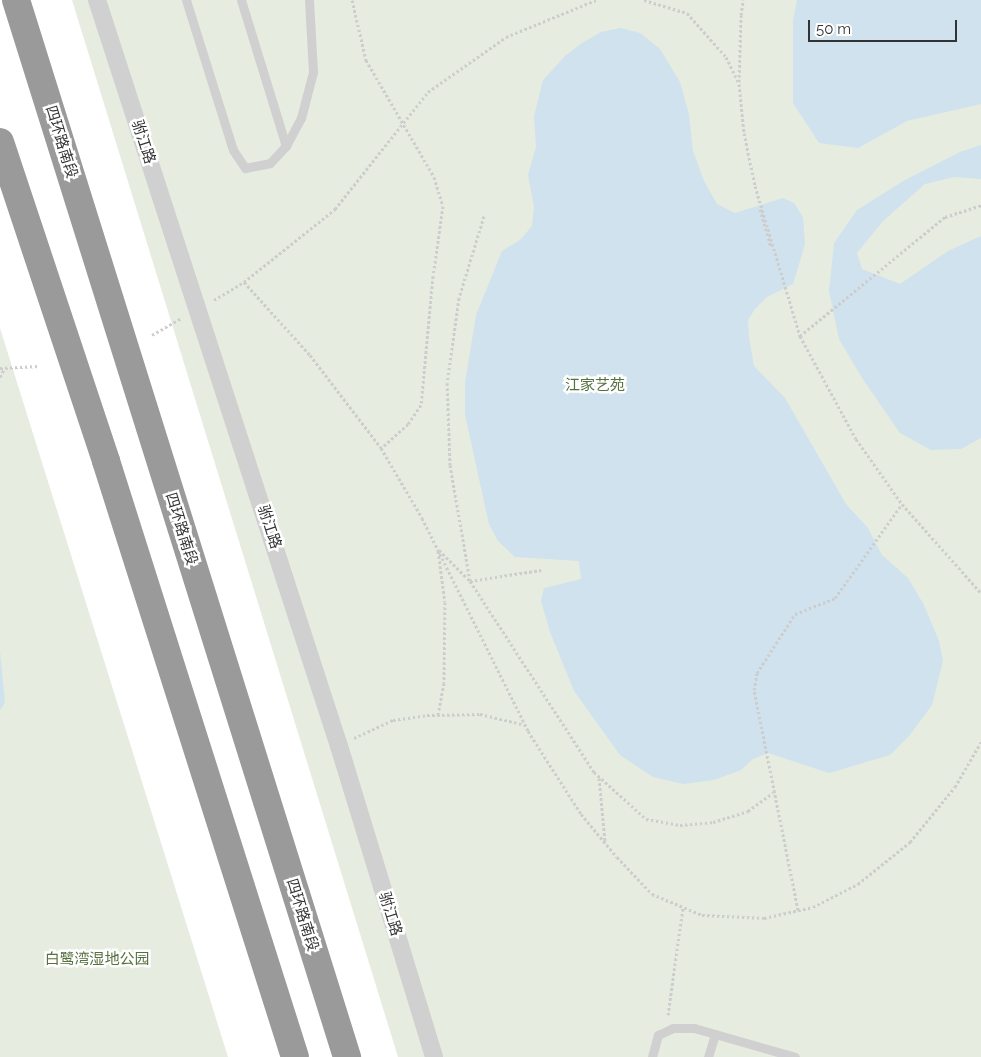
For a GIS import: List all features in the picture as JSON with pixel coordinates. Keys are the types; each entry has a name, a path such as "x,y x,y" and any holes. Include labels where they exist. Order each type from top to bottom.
{"highway":[{"name":"四环路南段","path":"16,0 347,1057"},
{"path":"0,142 106,461 295,1057"}],"street":[{"name":"驸江路","path":"96,0 340,746 434,1057"}],"lane":[{"path":"186,0 233,150 245,168 270,163 286,146 301,118 313,72 309,0"},
{"path":"241,0 286,146"},
{"path":"652,1057 658,1036 673,1028 694,1028 795,1057"},
{"path":"708,1057 714,1034"}],"path":[{"path":"352,0 366,60 434,177 443,206 433,276 421,405 408,424 381,448"},
{"path":"152,335 244,282 335,209 428,92 506,37 596,0"},
{"path":"644,0 686,13 726,57 740,84"},
{"path":"743,0 740,84 744,132 763,221 800,336 856,439 902,504 981,593"},
{"path":"800,336 944,217 981,206"},
{"path":"470,581 450,465 447,383 459,298 484,216"},
{"path":"244,282 310,355 381,448 437,548 525,725 580,814 652,894 702,915 764,918 813,907 858,884 910,842 955,787 981,742"},
{"path":"0,377 2,368 38,366"},
{"path":"798,910 754,690 757,673 795,614 810,610 835,598 902,504"},
{"path":"437,548 470,581 599,777 646,819 680,825 713,822 748,811 773,792"},
{"path":"437,548 445,602 444,683 438,714"},
{"path":"470,581 541,570"},
{"path":"340,746 393,720 438,714 480,714 525,725"},
{"path":"599,777 605,843"},
{"path":"666,1031 683,907"}],"green space":[{"name":"江家艺苑","path":"72,0 981,0 981,1057 398,1057"},
{"name":"白鹭湾湿地公园","path":"0,328 228,1057 0,1057"}],"water":[{"path":"797,0 981,0 981,104 907,121 858,148 819,143 793,103 793,20"},
{"path":"621,28 640,33 660,49 680,82 689,114 693,151 704,181 717,204 735,213 783,198 794,203 803,217 805,244 793,284 767,297 755,309 748,320 749,337 754,366 785,398 846,504 868,528 882,555 908,578 924,605 939,641 943,661 932,705 909,736 890,755 829,773 768,753 753,759 741,770 714,780 683,784 653,777 620,755 574,691 550,632 541,601 544,588 581,579 579,561 515,557 498,541 489,524 465,415 465,383 476,315 502,251 520,240 532,226 534,207 528,175 536,147 534,116 543,80 565,56 582,43 601,32"},
{"path":"981,145 981,179 954,177 925,184 883,221 857,253 862,269 900,284 948,251 981,236 981,438 961,449 931,450 900,433 862,378 839,339 829,291 834,243 857,210 905,180 960,152"},
{"path":"0,651 5,703 0,710"}]}
